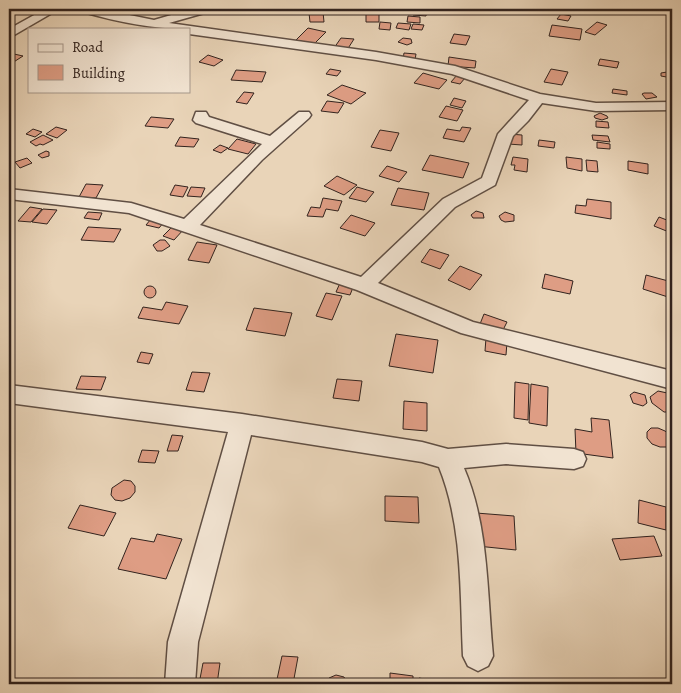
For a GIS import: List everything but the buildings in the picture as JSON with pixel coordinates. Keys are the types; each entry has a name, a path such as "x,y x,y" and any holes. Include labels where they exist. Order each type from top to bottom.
{"street":[{"path":"9,34 53,9"},
{"path":"93,9 151,24 175,28"},
{"path":"151,24 204,9"},
{"path":"190,30 376,56 455,70 538,98 596,107 665,107 672,124"},
{"path":"364,285 449,203 489,181 506,134 523,118 538,98"},
{"path":"202,115 201,120 273,142"},
{"path":"187,227 273,142 304,115"},
{"path":"9,194 131,208 364,285 468,328 672,380"},
{"path":"9,394 242,424 422,452 448,459 506,454 574,459"},
{"path":"180,684 183,642 242,424"},
{"path":"448,459 457,477 466,518 478,656"}]}
